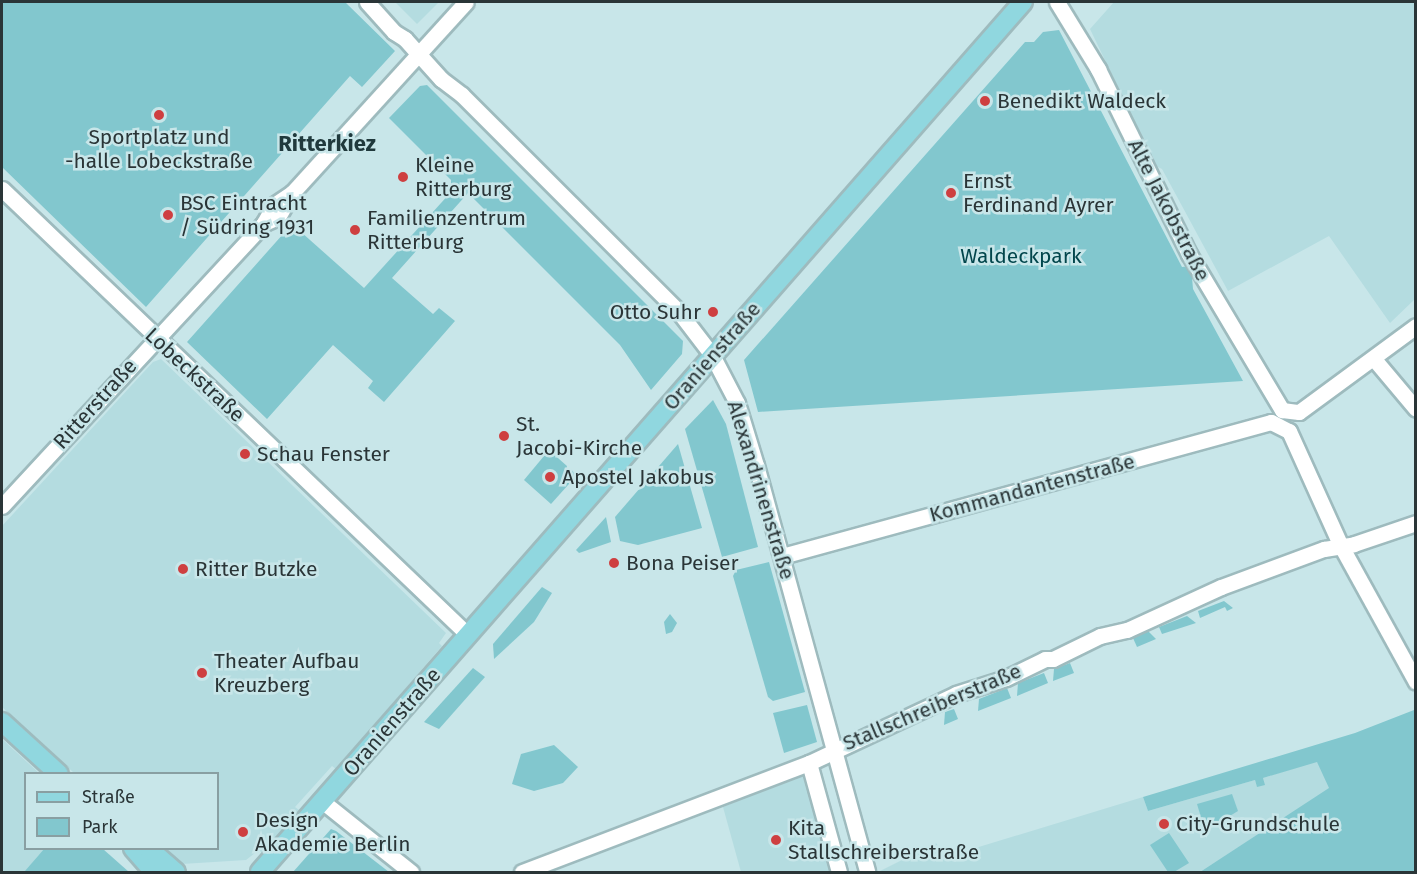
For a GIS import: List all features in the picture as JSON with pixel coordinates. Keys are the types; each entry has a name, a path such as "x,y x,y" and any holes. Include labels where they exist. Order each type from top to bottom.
{"main road":[{"name":"Oranienstraße","path":"260,873 1023,2"},
{"path":"2,722 57,772"},
{"path":"134,850 154,873"},
{"path":"149,850 176,873"}],"street":[{"name":"Alexandrinenstraße","path":"368,2 384,18 394,33 405,39 435,68 448,77 462,95 679,312 712,356 742,417 782,556 867,873"},
{"name":"Ritterstraße","path":"2,506 264,223 278,217 292,193 466,2"},
{"name":"Alte Jakobstraße","path":"1058,2 1098,69 1195,264 1285,419 1341,546 1416,682"},
{"name":"Lobeckstraße","path":"2,189 156,339 468,635"},
{"name":"Kommandantenstraße","path":"782,556 1285,419 1299,412 1416,326"},
{"path":"1374,358 1416,409"},
{"name":"Stallschreiberstraße","path":"522,873 809,763 834,749 956,694 1006,678 1108,633 1127,630 1196,602 1212,591 1341,546 1416,523"},
{"path":"809,763 839,873"},
{"path":"322,801 411,873"}],"shaded area":[{"path":"395,2 439,2 417,24"},
{"path":"1114,2 1415,2 1415,299 1390,323 1329,236 1228,291 1162,169 1156,166 1090,29"},
{"path":"161,359 446,633 439,643 442,646 336,769 332,766 295,807 299,810 262,853 259,850 246,860 182,864 172,856 168,860 156,850 219,850 219,772 73,772 2,707 2,526 153,362"},
{"path":"2,739 38,772 24,772 24,850 43,850 24,872 2,872"},
{"name":"City-Grundschule","path":"1317,761 1330,788 1200,872 880,871 936,843 946,857 1143,797 1148,811 1255,780 1257,786 1264,784 1263,778"},
{"name":"Kita Stallschreiberstraße","path":"803,774 830,872 741,872 723,807"}],"green space":[{"name":"Sportplatz und -halle Lobeckstraße","path":"2,2 345,2 395,51 362,87 350,76 146,307 2,167","holes":["170,156 200,167 223,171 206,171 174,160 170,165 166,160"]},
{"name":"Waldeckpark","path":"1059,30 1182,267 1191,266 1193,289 1243,381 758,412 744,360 1025,42 1034,42 1043,32"},
{"path":"427,85 683,341 682,354 651,390 620,345 468,193 392,278 433,314 439,308 455,321 384,402 368,388 373,381 333,345 267,419 187,342 292,224 364,288 451,192 451,180 389,118 420,86"},
{"path":"713,400 726,424 758,547 722,557 685,429"},
{"path":"678,444 702,528 638,545 620,541 615,517"},
{"path":"549,450 577,475 551,504 524,480"},
{"path":"606,517 611,542 579,553 576,550"},
{"path":"769,562 805,692 773,701 768,697 733,576 736,570"},
{"path":"542,587 552,593 534,622 494,659 493,644"},
{"path":"1224,601 1233,608 1227,611 1225,607 1200,618 1198,611"},
{"path":"670,614 677,623 672,632 666,634 664,622"},
{"path":"1187,616 1196,623 1162,634 1159,627"},
{"path":"1148,631 1156,639 1137,647 1133,638"},
{"path":"1070,663 1074,673 1053,681 1054,669"},
{"path":"473,668 485,677 439,729 424,722"},
{"path":"1044,673 1048,683 1017,696 1018,683"},
{"path":"1007,688 1011,698 978,711 979,699"},
{"path":"807,705 817,742 784,753 773,713"},
{"path":"954,709 958,719 944,725 945,712"},
{"path":"1414,710 1415,872 1200,872 1329,788 1317,762 1263,778 1265,785 1257,787 1255,780 1148,811 1143,797 1355,733"},
{"path":"554,745 578,767 563,783 534,791 512,784 521,754"},
{"path":"1232,794 1238,811 1205,831 1197,804"},
{"path":"331,829 336,831 389,872 293,872"},
{"path":"1169,833 1189,863 1174,872 1168,872 1150,845"},
{"path":"43,850 104,850 129,872 24,872"}],"place":[{"name":"Benedikt Waldeck","path":"985,101"},
{"name":"Sportplatz und -halle Lobeckstraße","path":"159,115"},
{"name":"Kleine Ritterburg","path":"403,177"},
{"name":"Ernst Ferdinand Ayrer","path":"951,193"},
{"name":"BSC Eintracht / Südring 1931","path":"168,215"},
{"name":"Familienzentrum Ritterburg","path":"355,230"},
{"name":"Otto Suhr","path":"713,312"},
{"name":"St. Jacobi-Kirche","path":"504,436"},
{"name":"Schau Fenster","path":"245,454"},
{"name":"Apostel Jakobus","path":"550,477"},
{"name":"Bona Peiser","path":"614,563"},
{"name":"Ritter Butzke","path":"183,569"},
{"name":"Theater Aufbau Kreuzberg","path":"202,673"},
{"name":"City-Grundschule","path":"1164,824"},
{"name":"Design Akademie Berlin","path":"243,832"},
{"name":"Kita Stallschreiberstraße","path":"776,840"}],"district":[{"name":"Ritterkiez","path":"327,144"}]}
